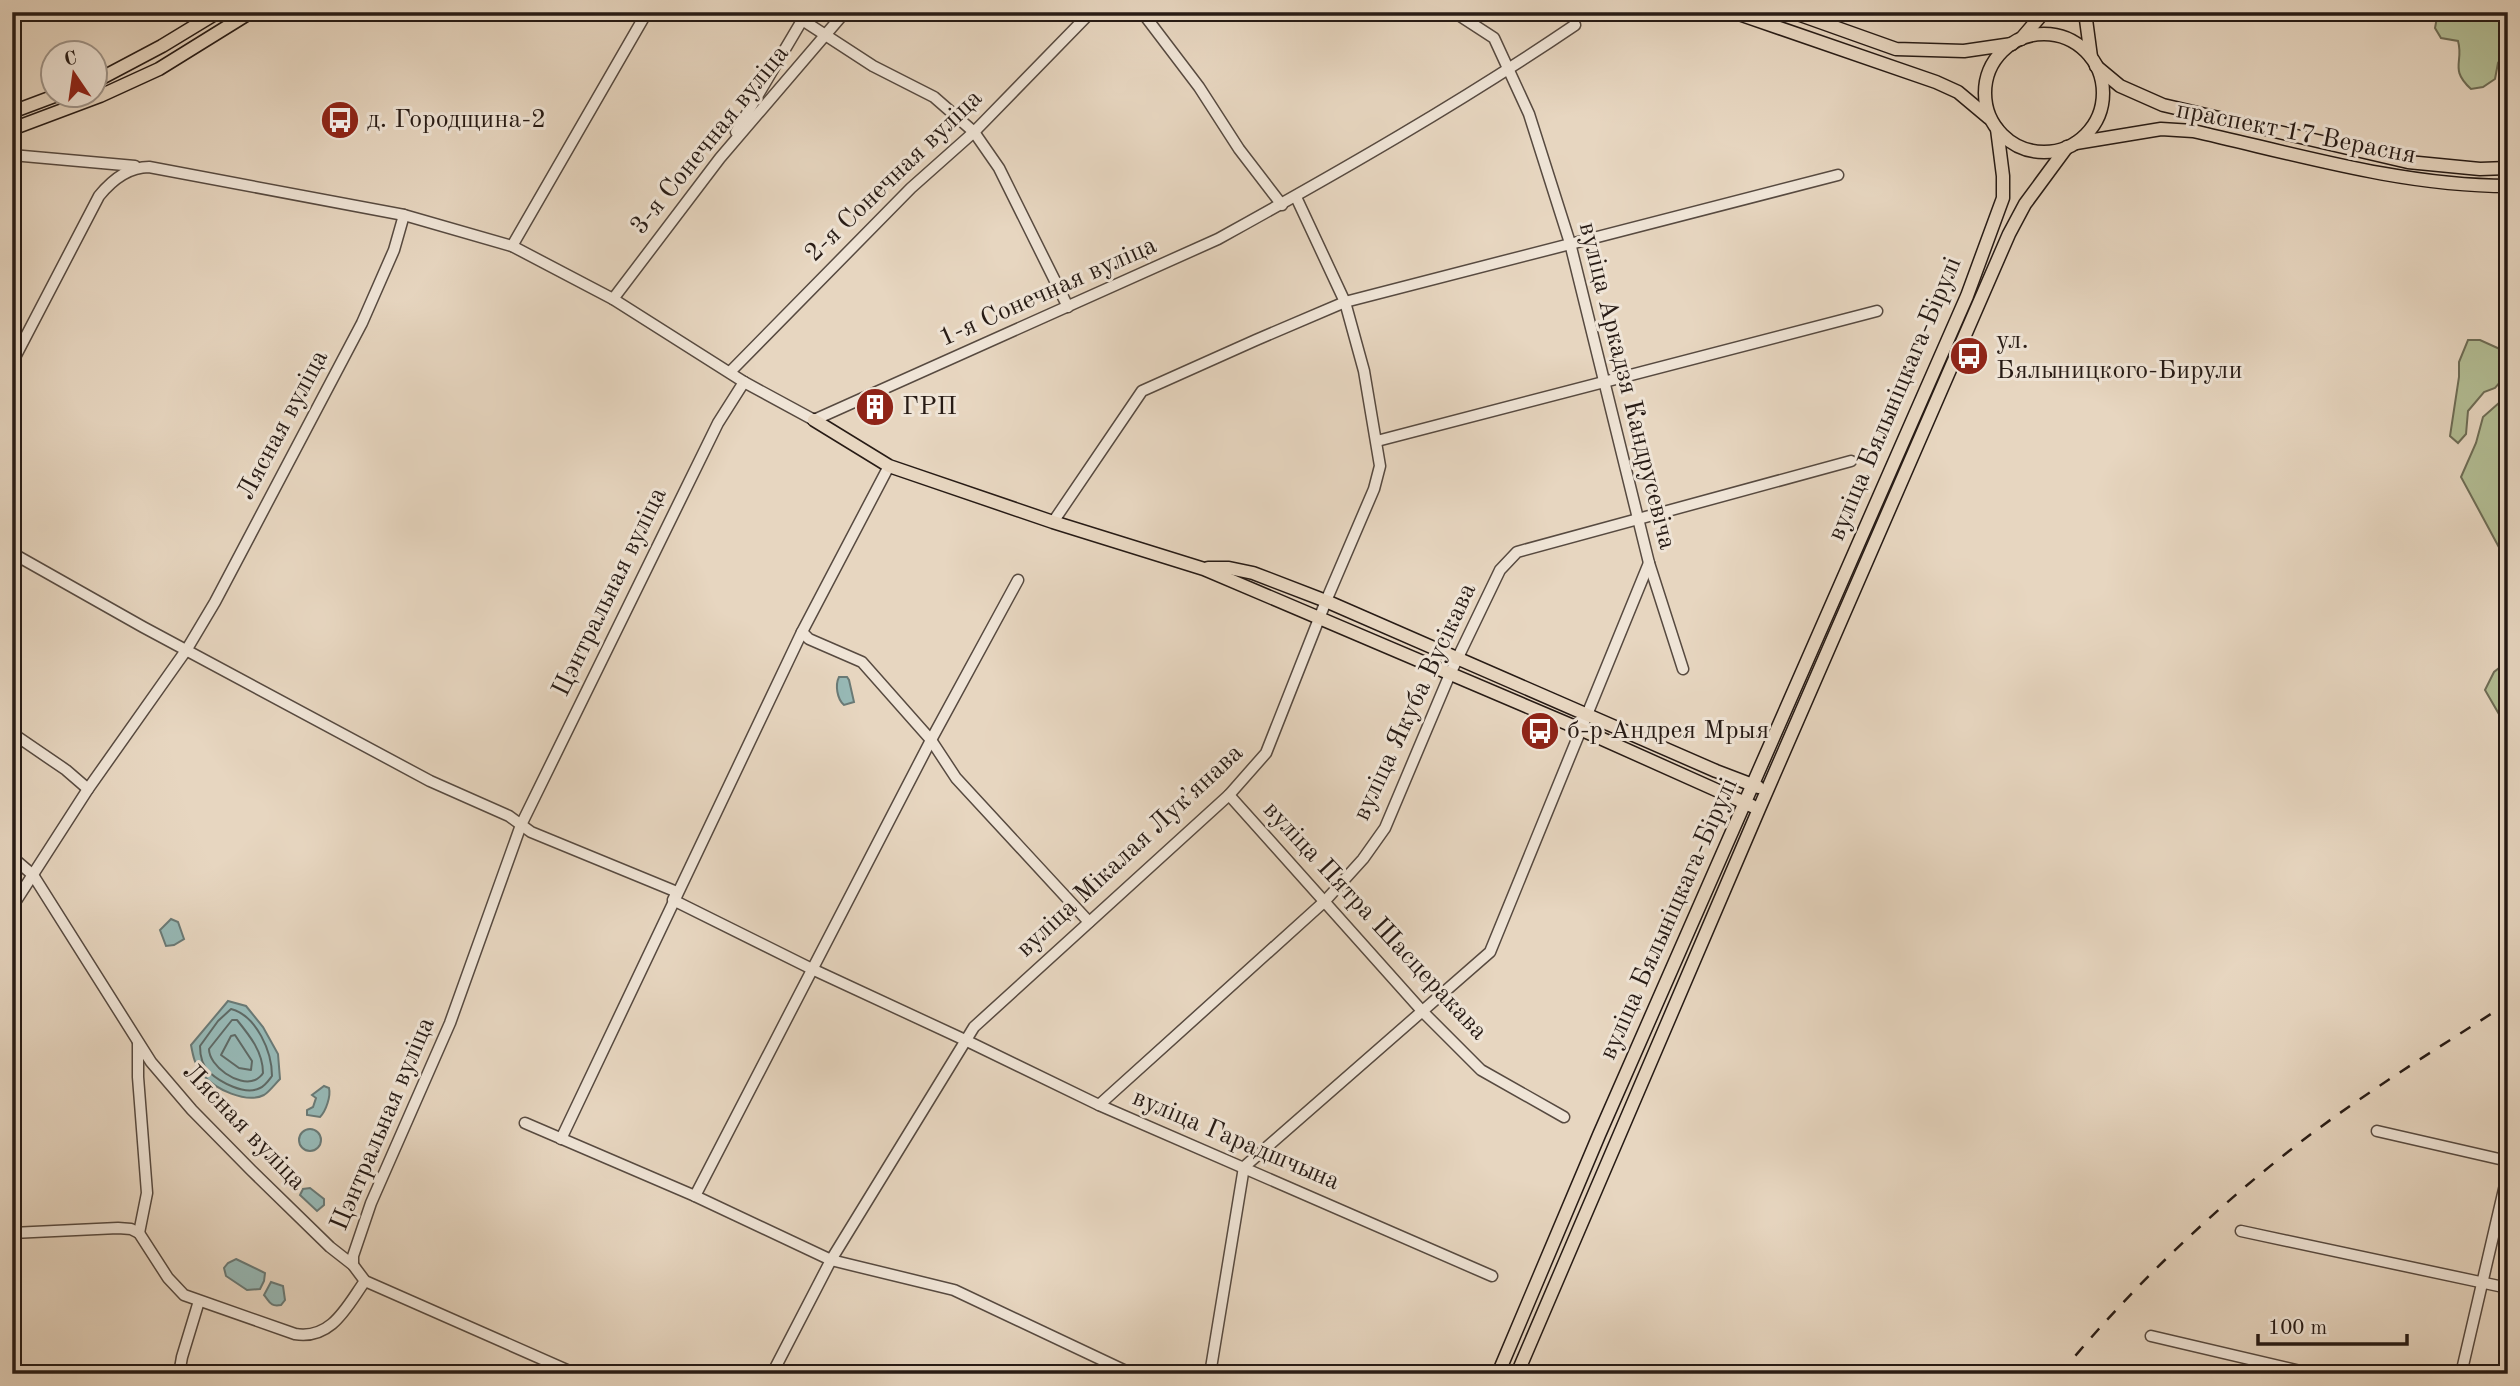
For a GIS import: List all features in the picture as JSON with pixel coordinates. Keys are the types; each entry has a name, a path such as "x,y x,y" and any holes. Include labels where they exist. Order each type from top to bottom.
{"main road":[{"path":"108,75 218,12"},
{"path":"12,129 100,96 159,68 251,12"},
{"path":"1733,12 1936,82 1958,92 2011,142 2029,150 2048,152 2071,145 2090,130 2099,113 2103,94 2085,12"},
{"path":"1792,12 1896,49 1964,51 2017,42 2040,35 2059,37 2077,44 2094,62"},
{"path":"1995,125 1986,103 1986,83 1993,65 2044,12"},
{"name":"праспект 17 Верасня","path":"2094,62 2120,86 2164,105 2408,162 2480,169 2508,168"},
{"path":"12,112 38,102"},
{"name":"вуліца Бялыніцкага-Бірулі","path":"1498,1374 1599,1135 1967,296 2003,198 2003,176 1995,125"},
{"name":"праспект 17 Верасня","path":"2071,145 2115,135 2161,129 2193,131 2407,179 2508,186"},
{"name":"вуліца Бялыніцкага-Бірулі","path":"1517,1374 2009,234 2025,204 2071,145"},
{"path":"814,421 889,466 1053,522 1204,569 1580,729 1759,809"},
{"path":"1204,569 1229,568 1253,573 1326,601 1767,791"}],"street":[{"path":"512,246 647,12"},
{"path":"790,12 805,16 826,35 873,66 934,97 974,132 999,168 1068,307"},
{"name":"3-я Сонечная вуліца","path":"613,299 720,158 845,12"},
{"name":"2-я Сонечная вуліца","path":"730,372 911,188 974,132 1091,12"},
{"path":"1142,12 1199,87 1239,149 1282,205"},
{"name":"вуліца Аркадзя Кандрусевіча","path":"1244,1167 1490,952 1650,563 1570,243 1529,114 1494,38 1454,12"},
{"path":"720,158 805,16"},
{"name":"1-я Сонечная вуліца","path":"814,421 1190,253 1296,197 1510,69 1575,25"},
{"path":"12,155 142,167 404,215 512,246 613,299 744,382 814,421"},
{"path":"12,363 99,196 115,179 142,167"},
{"path":"1053,522 1142,391 1345,302 1838,175"},
{"name":"вуліца Мікалая Лукʼянава","path":"772,1374 831,1260 974,1027 1229,795 1266,753 1374,489 1380,466 1364,371 1345,302 1296,197"},
{"name":"Лясная вуліца","path":"12,907 88,789 187,649 215,602 344,360 394,250 404,215"},
{"path":"1377,441 1877,311"},
{"name":"Цэнтральная вуліца","path":"576,1374 365,1281 353,1265 354,1256 371,1203 450,1023 521,825 718,423 744,382"},
{"name":"вуліца Якуба Вусікава","path":"1099,1105 1325,901 1363,859 1385,828 1450,674 1500,570 1517,552 1851,461"},
{"path":"561,1139 802,632 889,466"},
{"path":"12,553 143,627 430,781 509,816 531,832 675,896 812,969 965,1040"},
{"path":"1650,563 1683,669"},
{"path":"695,1196 931,740 1018,580"},
{"path":"802,632 809,639 862,662 931,740 956,778 1089,922"},
{"path":"12,733 66,770 88,789"},
{"name":"вуліца Пятра Шасцеракава","path":"1229,795 1423,1012 1481,1070 1564,1117"},
{"name":"Лясная вуліца","path":"12,857 33,875 138,1043 201,1118 330,1247 353,1265"},
{"name":"вуліца Гарадшчына","path":"965,1040 1099,1105 1492,1276"},
{"name":"Лясная вуліца","path":"138,1043 147,1193 139,1233"},
{"path":"524,1123 695,1196 831,1260 954,1290 1132,1374"},
{"path":"2377,1131 2508,1161"},
{"path":"1210,1374 1244,1167"},
{"path":"2461,1374 2508,1172"},
{"path":"12,1233 131,1229 139,1233 173,1285 199,1301 221,1306 295,1334 309,1335 336,1322 365,1281"},
{"path":"2241,1230 2508,1288"},
{"path":"179,1374 199,1301"},
{"path":"2151,1336 2313,1374"}],"green space":[{"path":"2438,12 2508,12 2508,48 2498,63 2495,79 2483,87 2471,89 2464,82 2459,71 2458,41 2441,38 2435,28"},
{"path":"2468,340 2480,340 2502,350 2508,346 2508,373 2495,388 2484,392 2468,411 2466,434 2458,443 2450,436 2459,362"},
{"path":"2508,395 2508,564 2461,477 2476,443 2483,417"},
{"path":"2508,661 2508,722 2503,721 2485,690 2494,672"}],"water":[{"path":"839,677 847,677 849,680 854,702 844,705 840,699 837,692"},
{"path":"171,919 178,922 184,939 166,946 160,930"},
{"path":"228,1001 246,1006 263,1027 278,1054 280,1079 264,1095 249,1098 231,1094 208,1080 195,1061 191,1045"},
{"path":"324,1086 329,1088 329,1099 324,1111 320,1117 307,1115 307,1110 313,1107 316,1098 312,1095"},
{"path":"310,1129 318,1132 321,1140 318,1148 310,1151 302,1148 299,1140 302,1132"},
{"path":"310,1188 324,1199 324,1205 317,1211 300,1195 303,1189"},
{"path":"236,1259 265,1273 260,1289 247,1290 226,1276 224,1268"},
{"path":"271,1282 283,1286 285,1300 281,1305 272,1305 264,1295"}],"railway":[{"path":"2060,1374 2139,1286 2254,1180 2311,1134 2366,1095 2508,1003"}],"place":[{"name":"д. Городщина-2","path":"340,120"},
{"name":"ул. Бялыницкого-Бирули","path":"1969,356"},
{"name":"ГРП","path":"875,407"},
{"name":"б-р Андрея Мрыя","path":"1540,731"}]}
